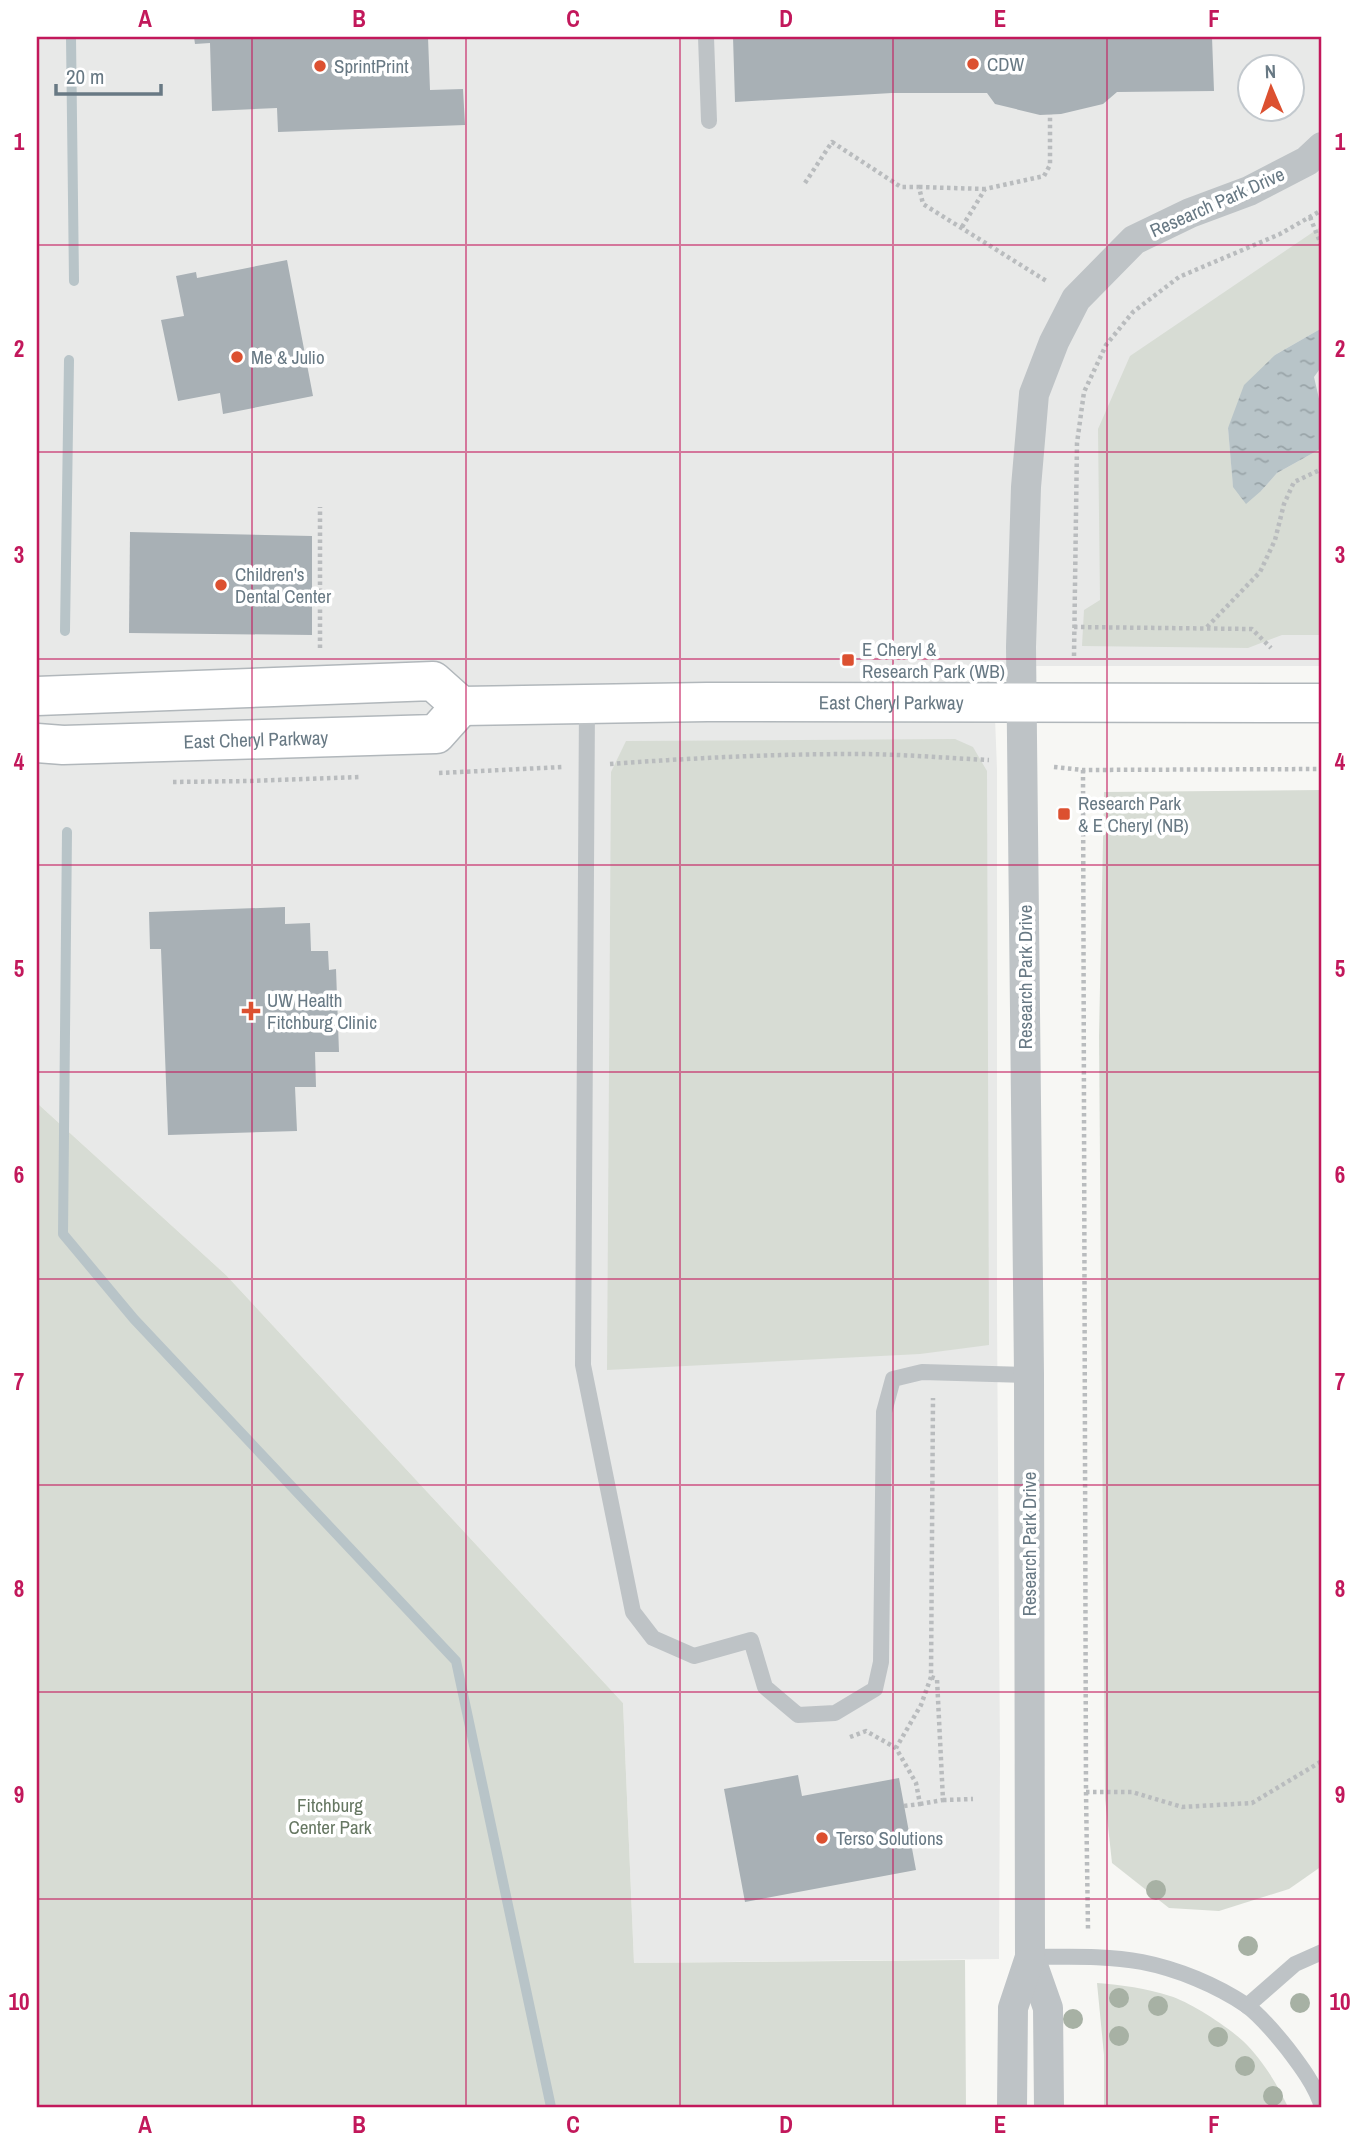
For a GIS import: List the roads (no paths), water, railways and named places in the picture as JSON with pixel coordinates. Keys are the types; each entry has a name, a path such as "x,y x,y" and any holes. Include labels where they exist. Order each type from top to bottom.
{"street":[{"name":"Research Park Drive","path":"1012,2107 1013,2008 1030,1957 1029,1374 1021,647 1026,500 1034,394 1054,342 1076,299 1135,240 1190,214 1249,191 1307,160 1322,147"},
{"path":"37,696 433,681 461,706"},
{"name":"East Cheryl Parkway","path":"37,743 63,745 436,734 461,706 1022,701 1322,703"},
{"name":"Research Park Drive","path":"1030,1957 1048,2008 1049,2107"}],"lane":[{"path":"706,37 709,121"},
{"path":"587,704 583,1365 633,1612 653,1637 694,1656 751,1640 765,1687 798,1715 835,1713 875,1689 881,1662 884,1412 893,1379 922,1372 1029,1374"},
{"path":"1247,2006 1295,1964 1322,1952"},
{"path":"1030,1957 1142,1962 1191,1976 1247,2006 1274,2032 1294,2057 1319,2097 1322,2107"}],"water":[{"path":"1322,328 1322,366 1314,377 1322,403 1322,448 1277,473 1246,504 1233,487 1228,428 1244,385 1275,355"}],"waterway":[{"path":"71,37 74,281"},
{"path":"65,631 69,360"},
{"path":"67,832 63,1234 134,1319 456,1661 551,2107"}],"place":[{"name":"CDW","path":"973,64"},
{"name":"SprintPrint","path":"320,66"},
{"name":"Me & Julio","path":"237,357"},
{"name":"Children's Dental Center","path":"221,585"},
{"name":"E Cheryl & Research Park (WB)","path":"848,660"},
{"name":"Research Park & E Cheryl (NB)","path":"1064,814"},
{"name":"UW Health Fitchburg Clinic","path":"251,1011"},
{"name":"Terso Solutions","path":"822,1838"}],"park label":[{"name":"Fitchburg Center Park","path":"330,1816"}]}
